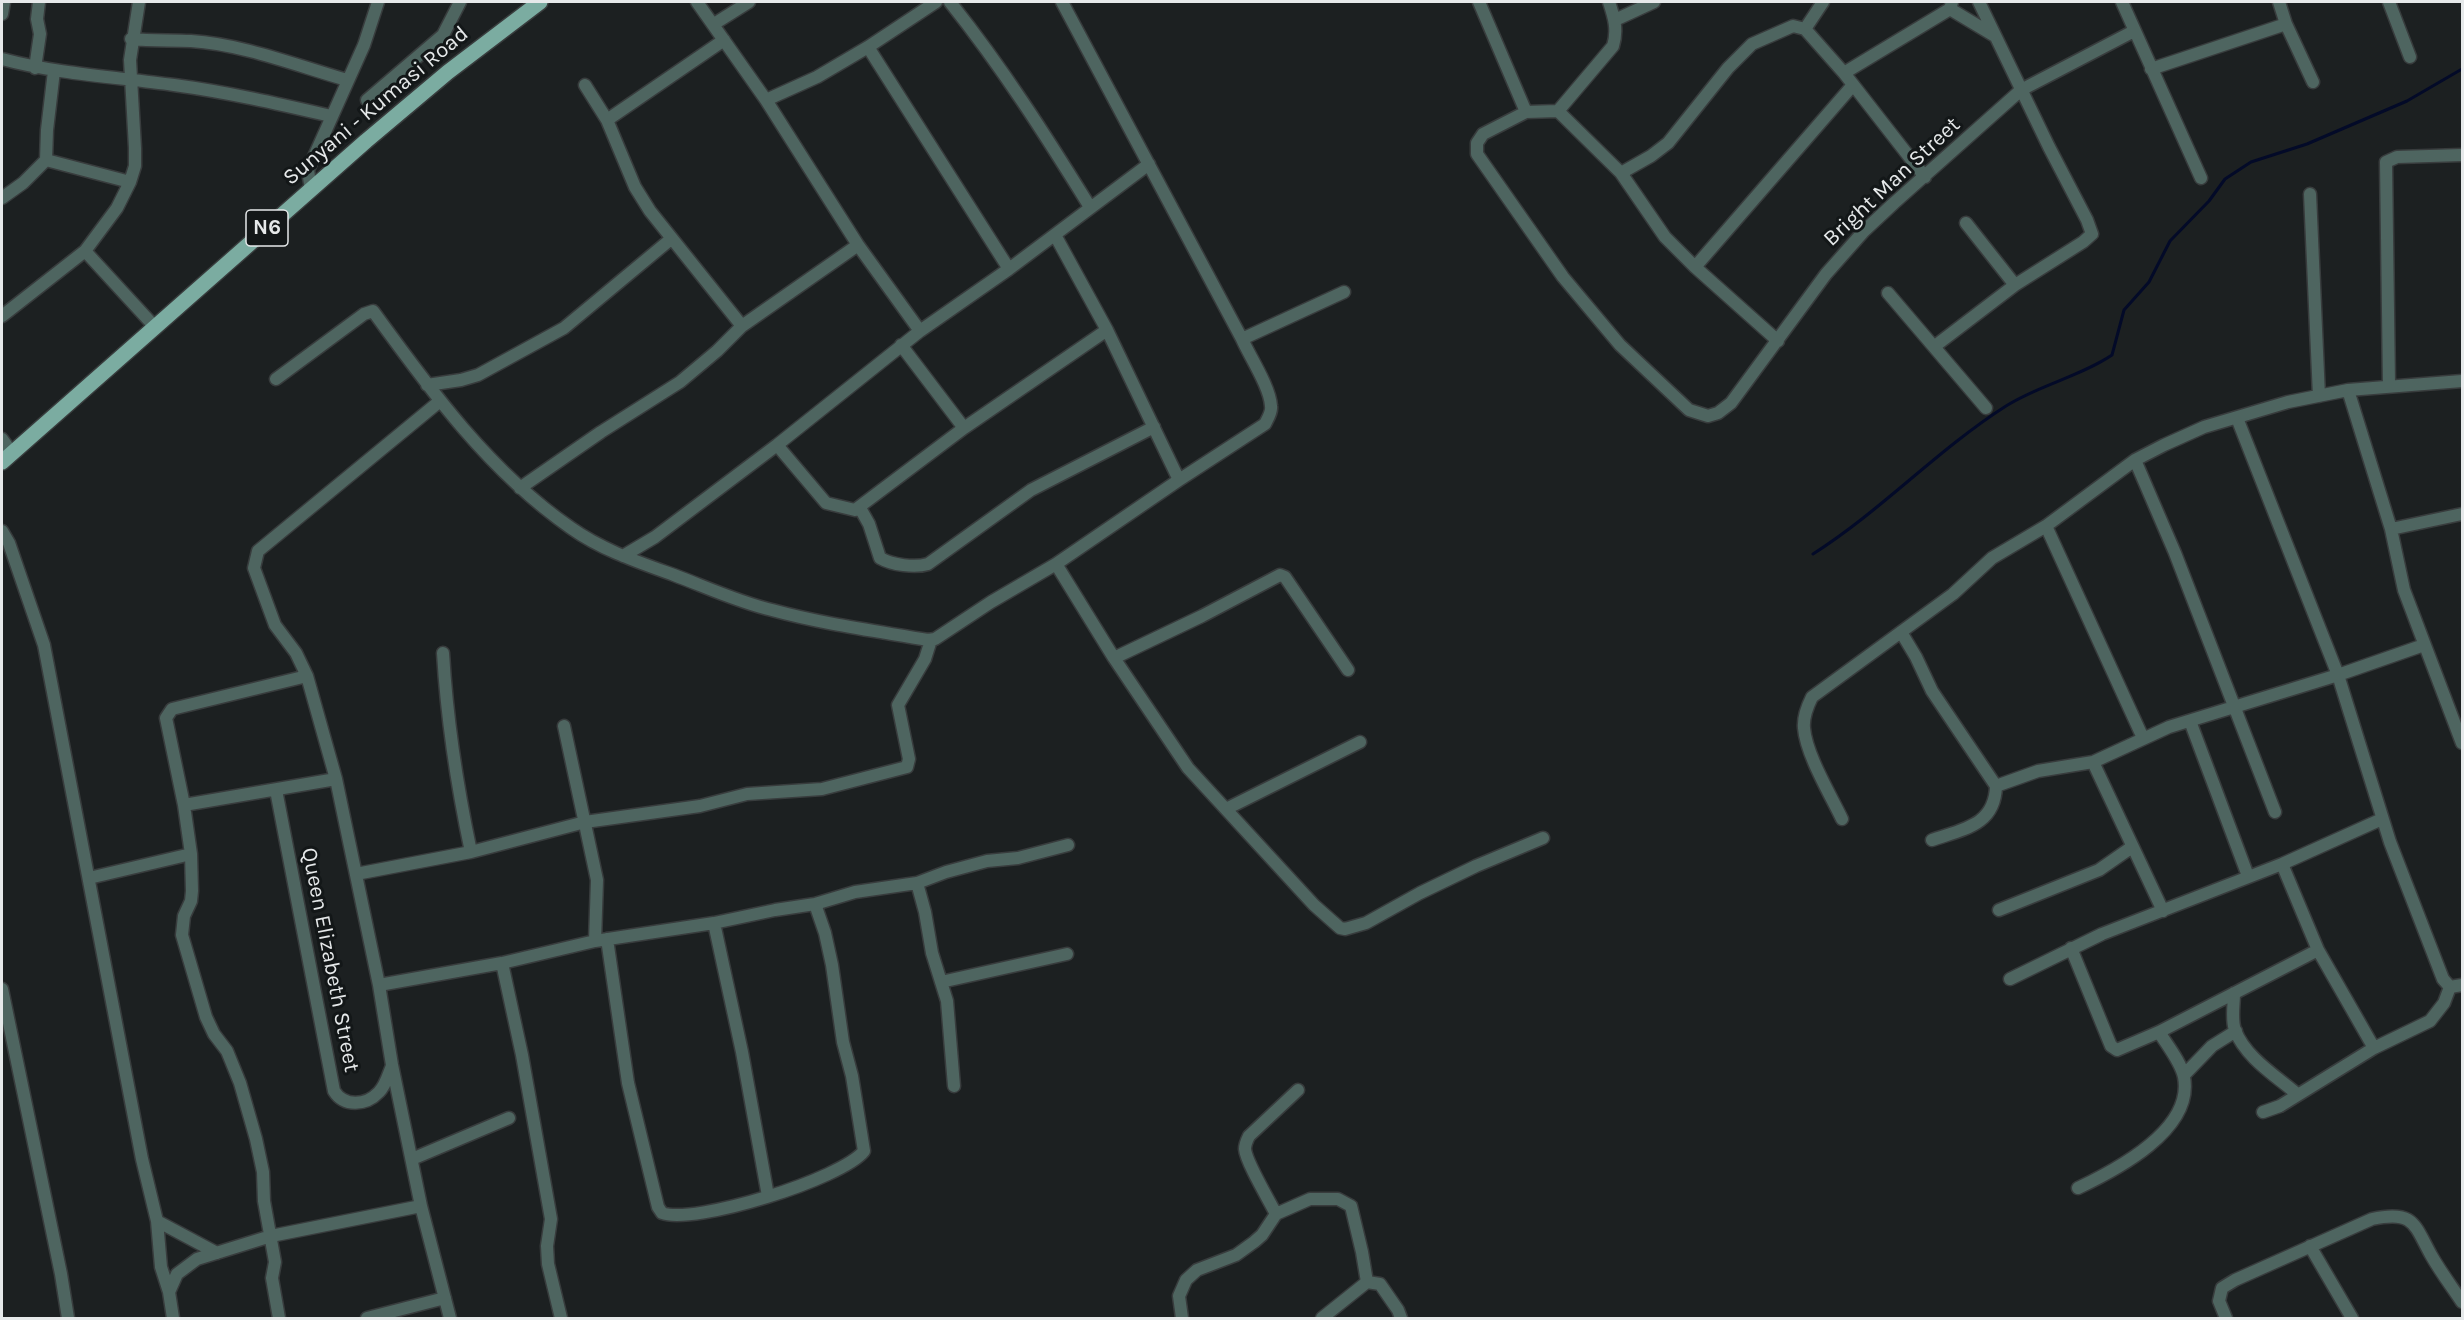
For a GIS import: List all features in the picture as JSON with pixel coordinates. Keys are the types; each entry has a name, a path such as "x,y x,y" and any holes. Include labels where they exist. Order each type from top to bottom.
{"main road":[{"name":"Sunyani - Kumasi Road","path":"7,457 154,326 448,72 540,2"}],"street":[{"path":"2,14 4,2"},
{"path":"35,68 40,34 37,20 39,2"},
{"path":"2,316 85,251 117,208 130,182 135,166 131,79 132,39 139,2"},
{"path":"311,190 308,170 364,45 378,2"},
{"path":"367,100 443,34 460,2"},
{"path":"697,2 766,100 858,245 920,331"},
{"path":"714,24 748,2"},
{"path":"950,2 995,59 1090,207"},
{"path":"276,379 364,314 373,311 427,385 476,445 520,488 571,528 623,556 770,610 931,640 1056,564 1265,424 1270,414 1271,405 1267,391 1242,339 1062,2"},
{"path":"1479,2 1526,112 1558,111 1621,173 1665,237 1778,341"},
{"path":"1558,111 1613,46 1615,20 1609,2"},
{"path":"1615,20 1654,2"},
{"path":"1805,29 1823,2"},
{"path":"1935,346 2015,285 2092,234 1979,2"},
{"path":"2122,2 2201,178"},
{"path":"2279,2 2286,24 2313,82"},
{"path":"2389,2 2410,57"},
{"path":"766,100 817,77 868,47 930,3"},
{"path":"1844,73 1951,5 1996,37"},
{"path":"2151,69 2286,24"},
{"path":"1621,173 1651,156 1668,143 1728,69 1752,44 1793,26 1805,29 1844,73 1925,177"},
{"name":"Bright Man Street","path":"1526,112 1483,134 1477,143 1477,154 1570,285 1620,345 1689,410 1708,416 1718,413 1731,403 1826,274 1857,240 2021,90 2134,32"},
{"path":"132,39 160,42 191,41 228,47 347,80"},
{"path":"607,120 724,40"},
{"path":"868,47 1008,269"},
{"path":"2,59 54,71 131,79 255,98 331,116"},
{"path":"2,198 46,160 54,71"},
{"path":"585,85 607,120 636,187 671,238 742,326"},
{"path":"1695,267 1852,85"},
{"path":"2389,385 2386,162 2397,157 2463,155"},
{"path":"46,160 130,182"},
{"path":"623,556 656,537 777,445 901,345 1055,235 1149,164"},
{"path":"2310,194 2319,396"},
{"path":"1966,224 2015,285"},
{"path":"1055,235 1107,330 1179,480"},
{"path":"427,385 478,375 564,328 671,238"},
{"path":"520,488 601,432 680,382 742,326 858,245"},
{"path":"85,251 154,326"},
{"path":"1242,339 1344,292"},
{"path":"1888,293 1986,408"},
{"path":"777,445 826,503 846,509 860,508 964,428 1107,330"},
{"path":"901,345 964,428"},
{"path":"1842,819 1806,742 1803,726 1805,712 1812,696 1953,594 1992,558 2046,526 2134,460 2204,428 2288,402 2348,390 2463,381"},
{"path":"2348,390 2391,529 2404,590 2424,645 2457,712 2463,743"},
{"path":"440,401 258,551 254,560 254,568 275,624 296,653 308,676 336,779 379,985 392,1065 421,1206 450,1318"},
{"path":"2237,418 2337,675 2382,819 2443,978 2450,987"},
{"path":"860,508 869,524 880,558 885,561 915,566 928,564 1031,490 1154,427"},
{"path":"2,439 7,457"},
{"path":"2134,460 2175,553 2275,812"},
{"path":"2391,529 2463,514"},
{"path":"2046,526 2144,738"},
{"path":"2,531 9,543 44,645 142,1159 157,1221 161,1267 169,1292 173,1318"},
{"path":"1056,564 1114,658 1188,768 1333,924 1345,929 1366,923 1419,893 1543,838"},
{"path":"1114,658 1280,575 1285,577 1348,670"},
{"path":"1901,632 1916,657 1932,692 1996,786 1996,801 1989,814 1969,827 1932,840"},
{"path":"356,874 471,852 585,822 700,806 731,797 822,789 907,767 909,759 903,739 898,705 925,659 931,640"},
{"path":"1996,786 2045,770 2093,762 2169,727 2337,675 2424,645"},
{"path":"443,653 446,708 455,772 471,852"},
{"path":"279,1318 272,1278 275,1262 264,1201 263,1172 240,1083 227,1051 214,1034 206,1017 183,935 184,916 191,901 191,854 184,805 166,718 172,709 308,676"},
{"path":"2190,721 2248,876"},
{"path":"564,726 597,880 601,940 628,1083 658,1207 662,1213 682,1216 768,1196 837,1170 864,1151 832,965 825,933 815,904"},
{"path":"1226,809 1360,741"},
{"path":"2093,762 2163,911"},
{"path":"184,805 336,779"},
{"name":"Queen Elizabeth Street","path":"276,790 334,1091 339,1099 347,1103 372,1098 380,1092 392,1065"},
{"path":"2010,979 2071,948 2282,864 2382,819"},
{"path":"379,985 502,963 601,940 714,923 815,904 855,892 917,883 987,861 1018,858 1068,845"},
{"path":"1999,910 2100,870 2132,848"},
{"path":"89,878 191,854"},
{"path":"2282,864 2318,950 2374,1048"},
{"path":"917,883 926,912 932,953 949,1015 954,1086"},
{"path":"714,923 742,1052 768,1196"},
{"path":"2071,948 2111,1046 2121,1049 2159,1032 2318,950"},
{"path":"941,982 1067,954"},
{"path":"502,963 522,1055 551,1219 547,1246 548,1264 561,1318"},
{"path":"2450,987 2463,986"},
{"path":"2263,1113 2280,1106 2374,1048 2430,1021 2444,1003 2450,987"},
{"path":"2,989 54,1239 68,1318"},
{"path":"2234,993 2233,1015 2236,1031 2247,1049 2297,1094"},
{"path":"2184,1075 2212,1046 2236,1031"},
{"path":"2078,1188 2125,1165 2153,1144 2174,1117 2181,1103 2185,1086 2184,1075 2159,1032"},
{"path":"1276,1214 1249,1161 1245,1150 1246,1141 1298,1090"},
{"path":"412,1159 509,1118"},
{"path":"1182,1318 1179,1296 1186,1280 1197,1270 1236,1255 1262,1235 1276,1214 1310,1199 1338,1199 1351,1206 1367,1282"},
{"path":"169,1292 177,1274 197,1259 271,1236 421,1206"},
{"path":"2226,1318 2219,1301 2222,1288 2310,1246 2373,1219 2390,1215 2400,1217 2416,1226 2432,1257 2463,1302"},
{"path":"157,1221 217,1253"},
{"path":"2310,1246 2352,1318"},
{"path":"1323,1318 1367,1282 1380,1284 1401,1318"},
{"path":"367,1318 445,1298"}],"waterway":[{"path":"1813,554 1863,518 1956,442 2006,406 2112,355 2124,310 2149,282 2170,241 2209,201 2225,179 2251,162 2307,144 2407,101 2462,69"}]}
